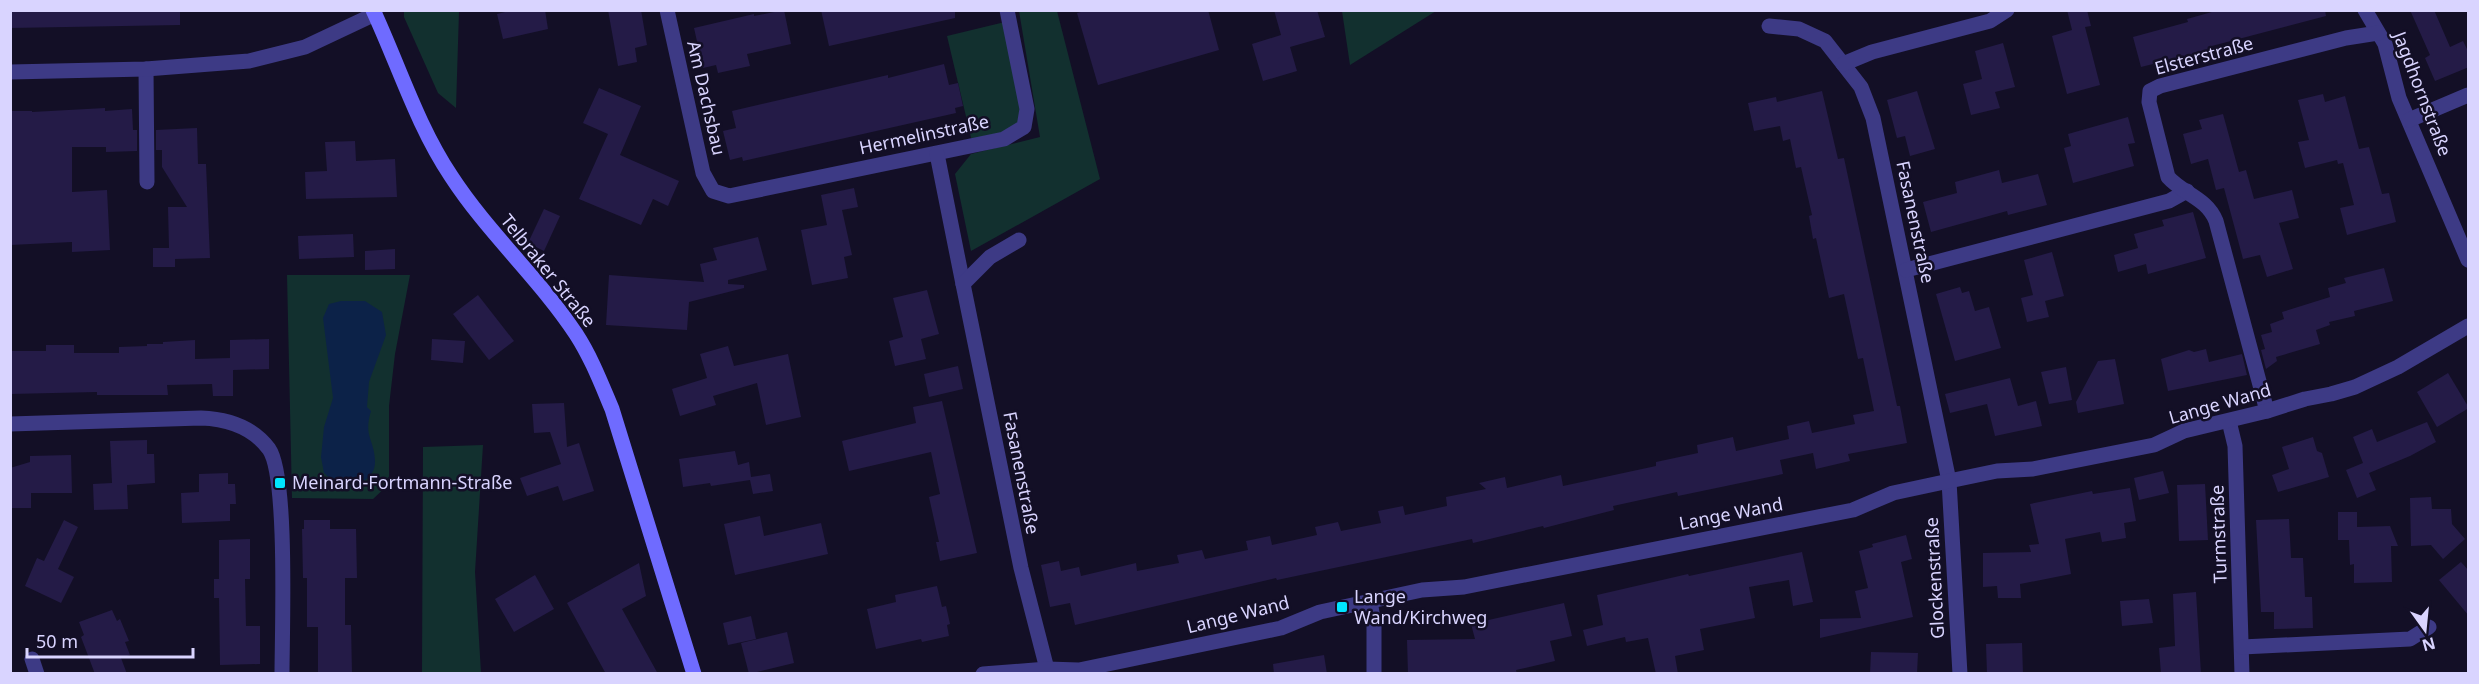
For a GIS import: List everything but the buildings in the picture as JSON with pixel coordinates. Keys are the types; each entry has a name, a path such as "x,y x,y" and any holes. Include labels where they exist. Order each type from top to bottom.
{"street":[{"name":"Am Dachsbau","path":"667,10 703,173 713,191"},
{"name":"Hermelinstraße","path":"713,191 729,196 937,154 1004,139 1024,127 1027,109 1007,10"},
{"path":"1843,64 1872,52 1990,21 2007,10"},
{"name":"Jagdhornstraße","path":"2365,10 2389,56 2399,98 2469,260"},
{"path":"10,72 146,69 249,61 305,46 374,12"},
{"name":"Telbraker Straße","path":"374,12 420,120 451,176 481,219 576,334 596,370 612,409 694,674"},
{"name":"Fasanenstraße","path":"1769,26 1799,29 1825,41 1861,87 1873,118 1949,481"},
{"name":"Elsterstraße","path":"2267,411 2216,221 2212,211 2204,203 2174,184 2168,177 2149,102 2150,91 2160,86 2346,38 2378,33"},
{"path":"146,69 147,182"},
{"path":"2409,120 2469,95"},
{"name":"Fasanenstraße","path":"937,154 1021,568 1047,669"},
{"path":"1906,270 2169,201 2187,191"},
{"path":"963,284 990,257 1019,240"},
{"name":"Lange Wand","path":"983,674 1047,669 1079,670 1281,628 1320,612 1422,590 1464,588 1852,510 1893,493 1997,471 2032,469 2154,445 2184,431 2355,387 2398,367 2469,326"},
{"path":"10,424 223,418 250,429 270,450 280,483 282,674"},
{"name":"Turmstraße","path":"2229,421 2235,446 2242,674"},
{"name":"Glockenstraße","path":"1949,481 1960,674"},
{"path":"1370,601 1374,624 1374,674"},
{"path":"2242,647 2410,639 2429,627"},
{"path":"32,658 37,674"}],"green space":[{"path":"1342,10 1436,11 1350,65"},
{"path":"404,11 459,11 456,108 438,93 404,17"},
{"path":"1019,11 1057,11 1100,179 971,251 955,174 971,154 1040,137"},
{"path":"1009,21 1024,127 973,146 947,36"},
{"path":"287,275 410,275 395,354 389,406 389,484 373,499 292,498"},
{"path":"483,445 475,572 481,673 422,673 423,447"}],"water":[{"path":"341,301 365,301 382,312 386,335 369,382 367,407 371,411 368,427 375,462 374,469 367,479 355,484 341,483 329,477 324,473 321,457 324,427 333,398 323,318 329,304"}],"place":[{"name":"Meinard-Fortmann-Straße","path":"280,483"},
{"name":"Lange Wand/Kirchweg","path":"1342,607"}]}
